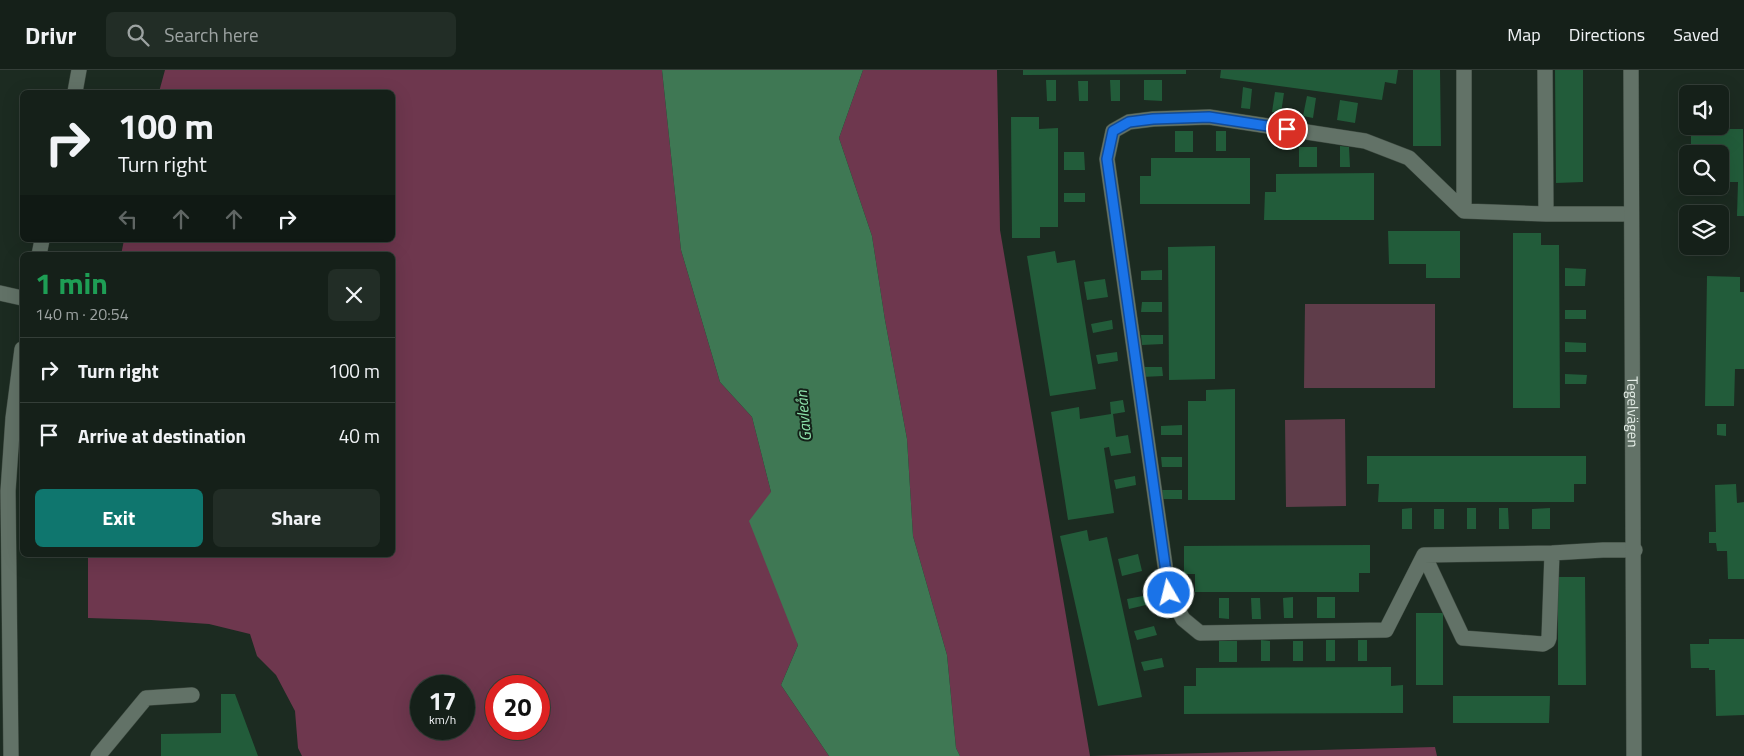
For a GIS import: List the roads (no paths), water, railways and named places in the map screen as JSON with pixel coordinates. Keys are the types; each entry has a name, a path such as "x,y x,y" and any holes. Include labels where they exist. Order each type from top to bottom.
{"street":[{"path":"75,90 79,70"},
{"path":"1464,70 1464,210"},
{"path":"1545,70 1546,214"},
{"name":"Tegelvägen","path":"1632,70 1630,214 1635,550 1634,756"},
{"path":"1424,555 1386,630 1200,633 1182,619 1169,593 1107,159 1113,131 1129,122 1209,117 1365,141 1409,158 1464,210 1546,214 1630,214"},
{"path":"0,293 20,298"},
{"path":"12,756 8,491 13,418 20,365"},
{"path":"1424,555 1552,554 1603,550 1635,550"},
{"path":"1424,555 1463,638 1543,644 1549,638 1552,554"},
{"path":"98,756 146,698 192,695"}],"water":[{"name":"Gavleån","path":"662,70 863,70 839,138 872,236 907,439 913,536 947,655 956,748 960,756 829,756 781,685 798,645 749,521 771,492 752,417 720,382 681,250"}]}
